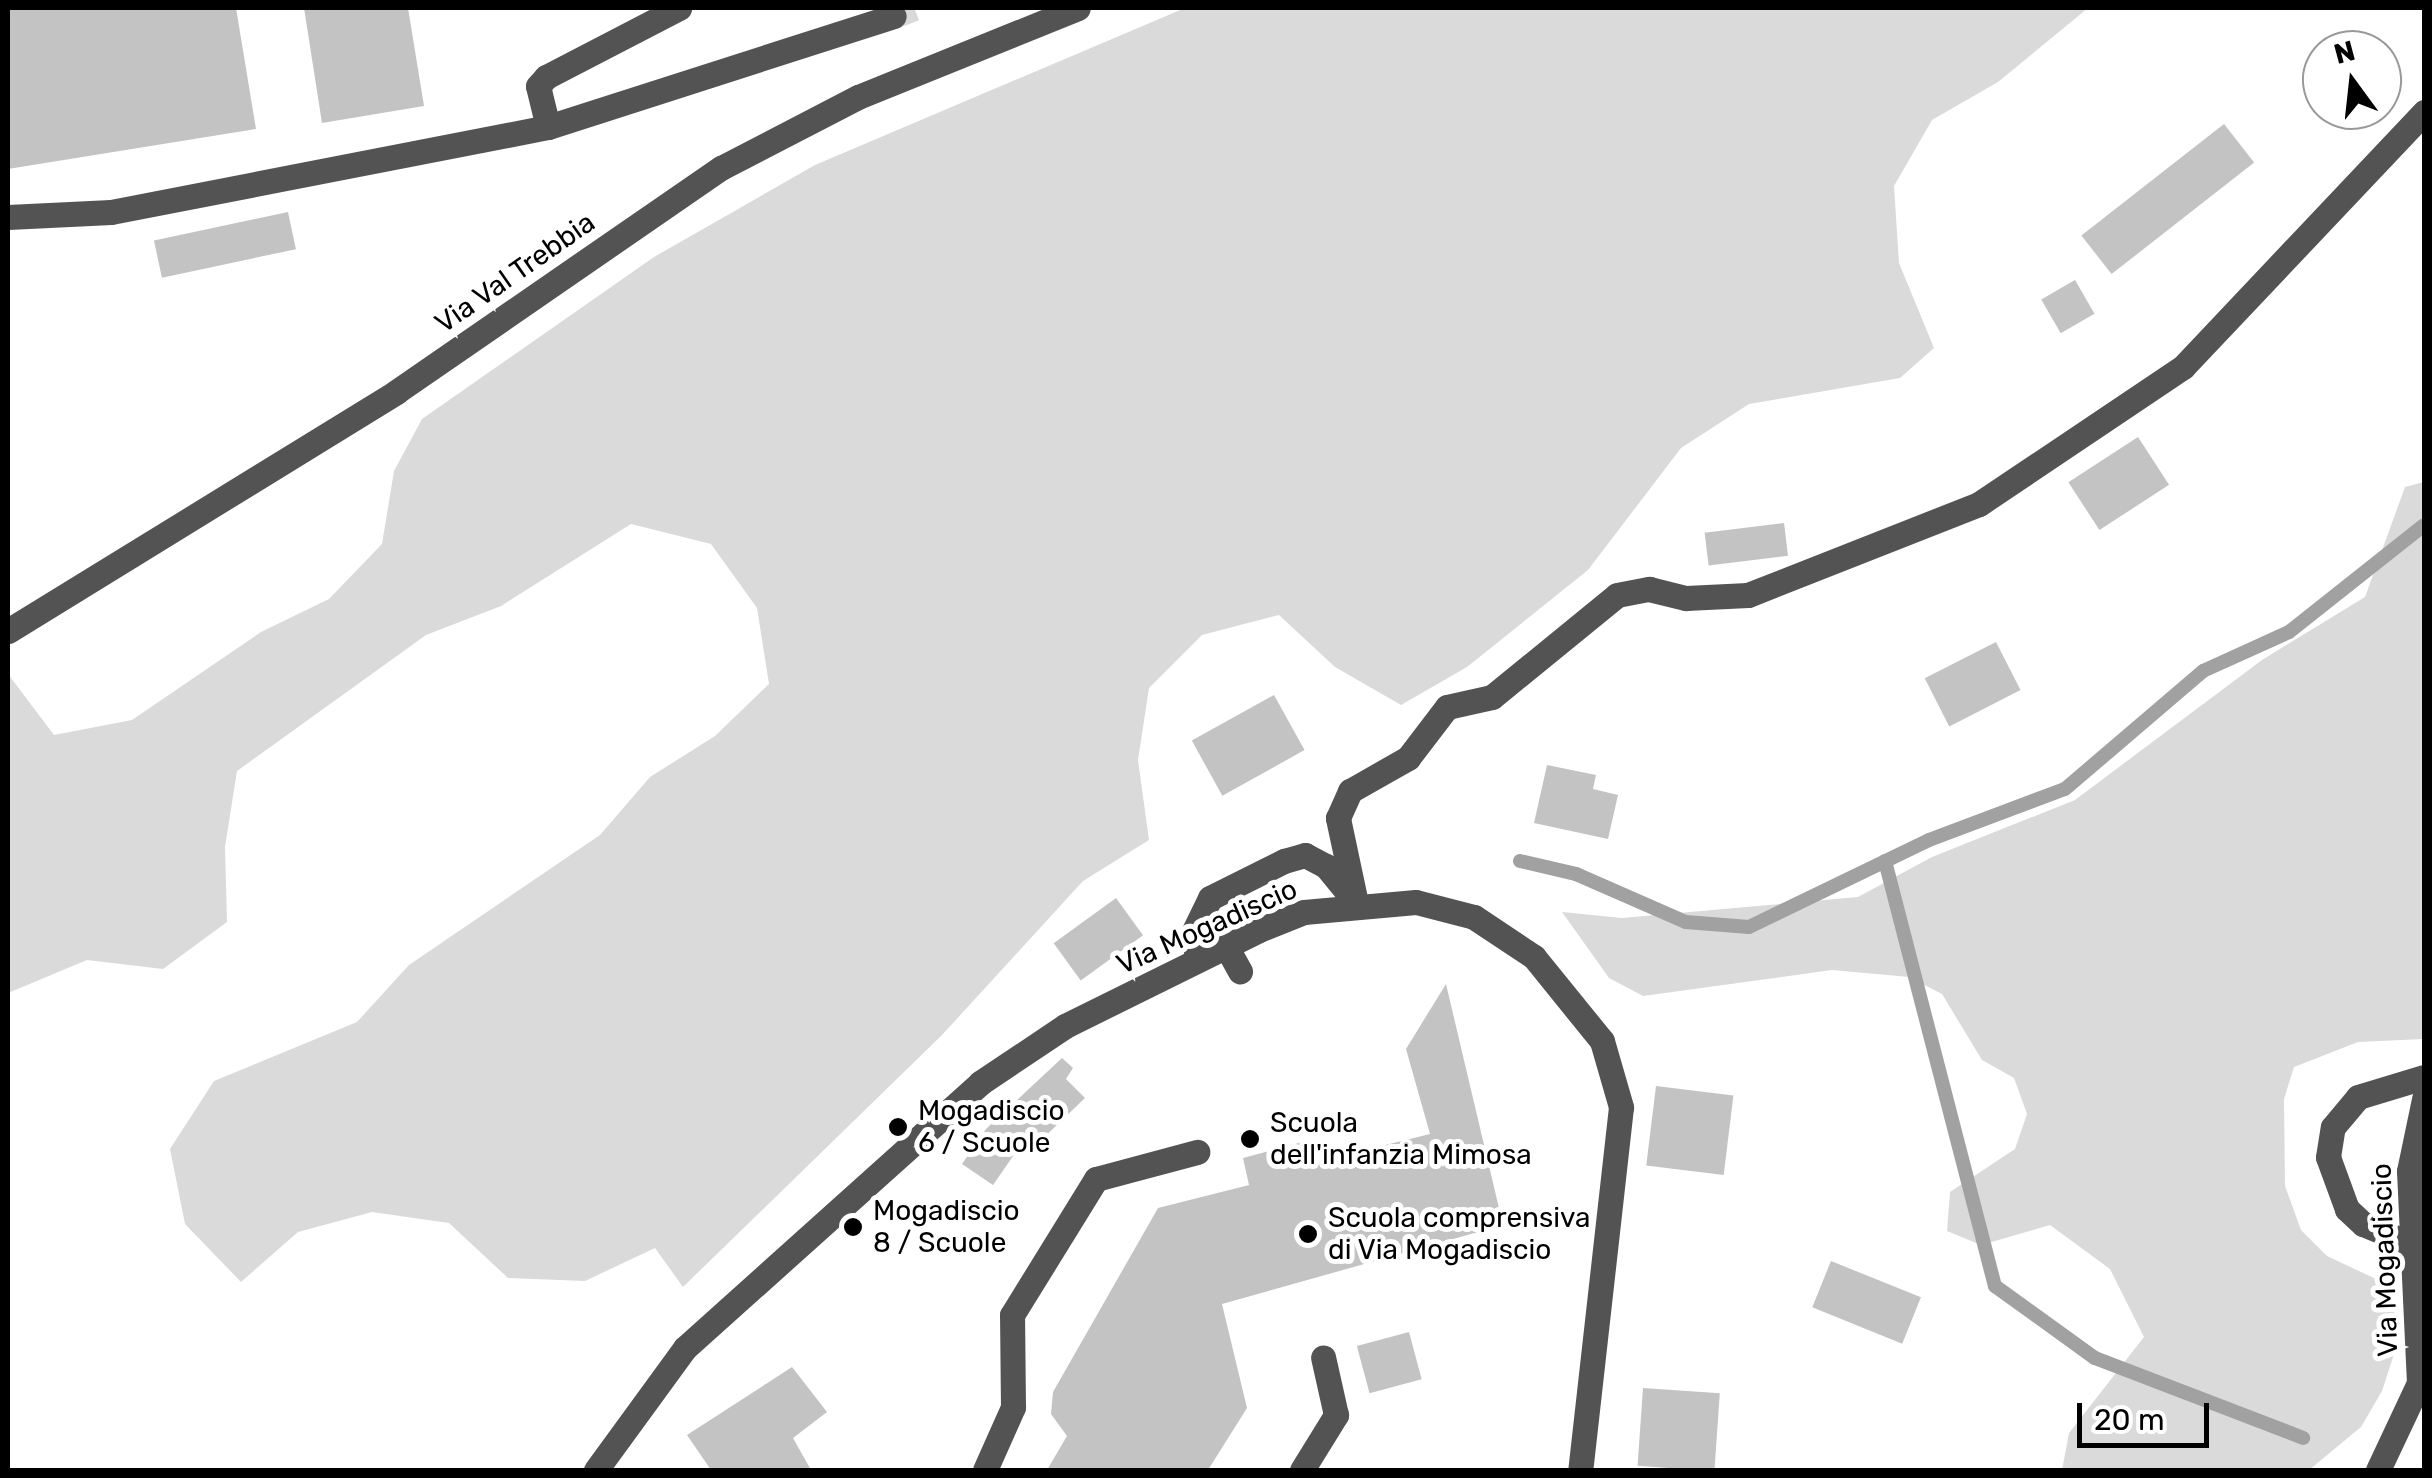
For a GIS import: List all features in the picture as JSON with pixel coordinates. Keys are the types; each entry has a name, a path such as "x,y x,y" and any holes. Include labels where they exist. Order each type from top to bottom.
{"street":[{"path":"548,127 538,86 546,78 679,8"},
{"name":"Via Val Trebbia","path":"8,631 396,392 721,168 858,97 1078,8"},
{"path":"8,217 111,212 548,127 894,16"},
{"path":"1356,903 1338,818 1350,791 1408,758 1447,707 1492,697 1617,595 1648,589 1686,598 1748,595 1938,527 2134,405 2183,367 2424,112"},
{"path":"1198,960 1192,935 1210,898 1284,861 1305,855 1326,866 1356,903"},
{"name":"Via Mogadiscio","path":"596,1470 685,1348 924,1128 1065,1026 1304,912 1356,903 1416,902 1474,917 1534,957 1602,1041 1621,1107 1580,1470"},
{"path":"1226,946 1240,971"},
{"path":"2411,1244 2376,1232 2347,1209 2328,1156 2334,1127 2358,1097 2424,1076"},
{"name":"Via Mogadiscio","path":"2378,1470 2419,1383 2409,1172 2424,1099"},
{"path":"984,1470 1013,1407 1012,1315 1096,1179 1197,1152"},
{"path":"1302,1470 1336,1415 1323,1357"}],"shaded area":[{"path":"1185,8 2088,8 1998,82 1932,120 1894,186 1899,263 1934,348 1900,378 1749,404 1681,448 1588,570 1467,667 1401,705 1335,667 1279,615 1202,635 1149,688 1138,760 1149,840 1083,881 942,1035 683,1287 655,1248 585,1281 508,1278 449,1223 372,1212 298,1232 241,1282 185,1224 170,1149 214,1081 357,1022 409,965 600,835 650,777 715,736 769,684 757,608 711,544 631,524 501,606 426,635 237,771 225,847 227,922 163,969 87,960 8,993 8,674 54,735 132,720 261,632 329,599 382,544 394,471 422,419 654,257 815,165"},
{"path":"2424,482 2424,1039 2358,1042 2294,1067 2284,1099 2285,1186 2301,1230 2327,1256 2393,1287 2396,1348 2382,1391 2361,1427 2309,1470 2062,1470 2069,1433 2144,1337 2110,1269 2050,1225 1981,1245 1947,1231 1950,1192 2015,1149 2027,1114 2014,1078 1982,1060 1942,994 1909,977 1832,970 1643,996 1609,978 1562,912 1622,918 1858,897 1932,857 2075,800 2262,660 2365,597 2405,487"}],"building":[{"path":"8,8 236,8 256,129 8,169"},
{"path":"304,8 408,8 424,106 322,123"},
{"path":"2224,124 2254,163 2112,274 2081,235"},
{"path":"288,212 296,249 162,278 154,240"},
{"path":"2075,280 2094,314 2061,333 2041,300"},
{"path":"2138,437 2169,485 2099,530 2068,482"},
{"path":"1784,523 1788,556 1709,566 1705,533"},
{"path":"1996,642 2021,690 1949,726 1925,678"},
{"path":"1274,695 1305,750 1222,796 1192,741"},
{"path":"1547,765 1596,775 1593,789 1618,795 1608,839 1534,823"},
{"path":"1116,898 1143,935 1081,980 1054,943"},
{"name":"Scuola comprensiva di Via Mogadiscio","path":"1446,984 1503,1225 1222,1304 1247,1408 1208,1470 1047,1470 1067,1436 1051,1414 1053,1392 1158,1208 1249,1185 1243,1158 1310,1140 1316,1162 1430,1134 1406,1049"},
{"path":"1062,1058 1073,1068 1066,1079 1085,1098 1036,1145 1027,1136 993,1185 962,1164 986,1129"},
{"path":"1656,1086 1733,1096 1724,1175 1646,1165"},
{"path":"1831,1261 1921,1297 1902,1344 1812,1307"},
{"path":"1409,1332 1422,1379 1370,1393 1357,1346"},
{"path":"792,1367 827,1412 793,1438 811,1470 711,1470 687,1435"},
{"path":"1643,1388 1720,1393 1714,1470 1638,1466"}],"waterway":[{"path":"1520,861 1576,874 1686,922 1749,927 1929,840 2065,789 2203,671 2289,632 2424,525"},
{"path":"1885,861 1995,1286 2095,1358 2303,1438"}],"tunnel":[{"path":"894,16 915,8"}],"place":[{"name":"Mogadiscio 6 / Scuole","path":"898,1127"},
{"name":"Scuola dell'infanzia Mimosa","path":"1250,1139"},
{"name":"Mogadiscio 8 / Scuole","path":"853,1227"},
{"name":"Scuola comprensiva di Via Mogadiscio","path":"1308,1234"}]}
